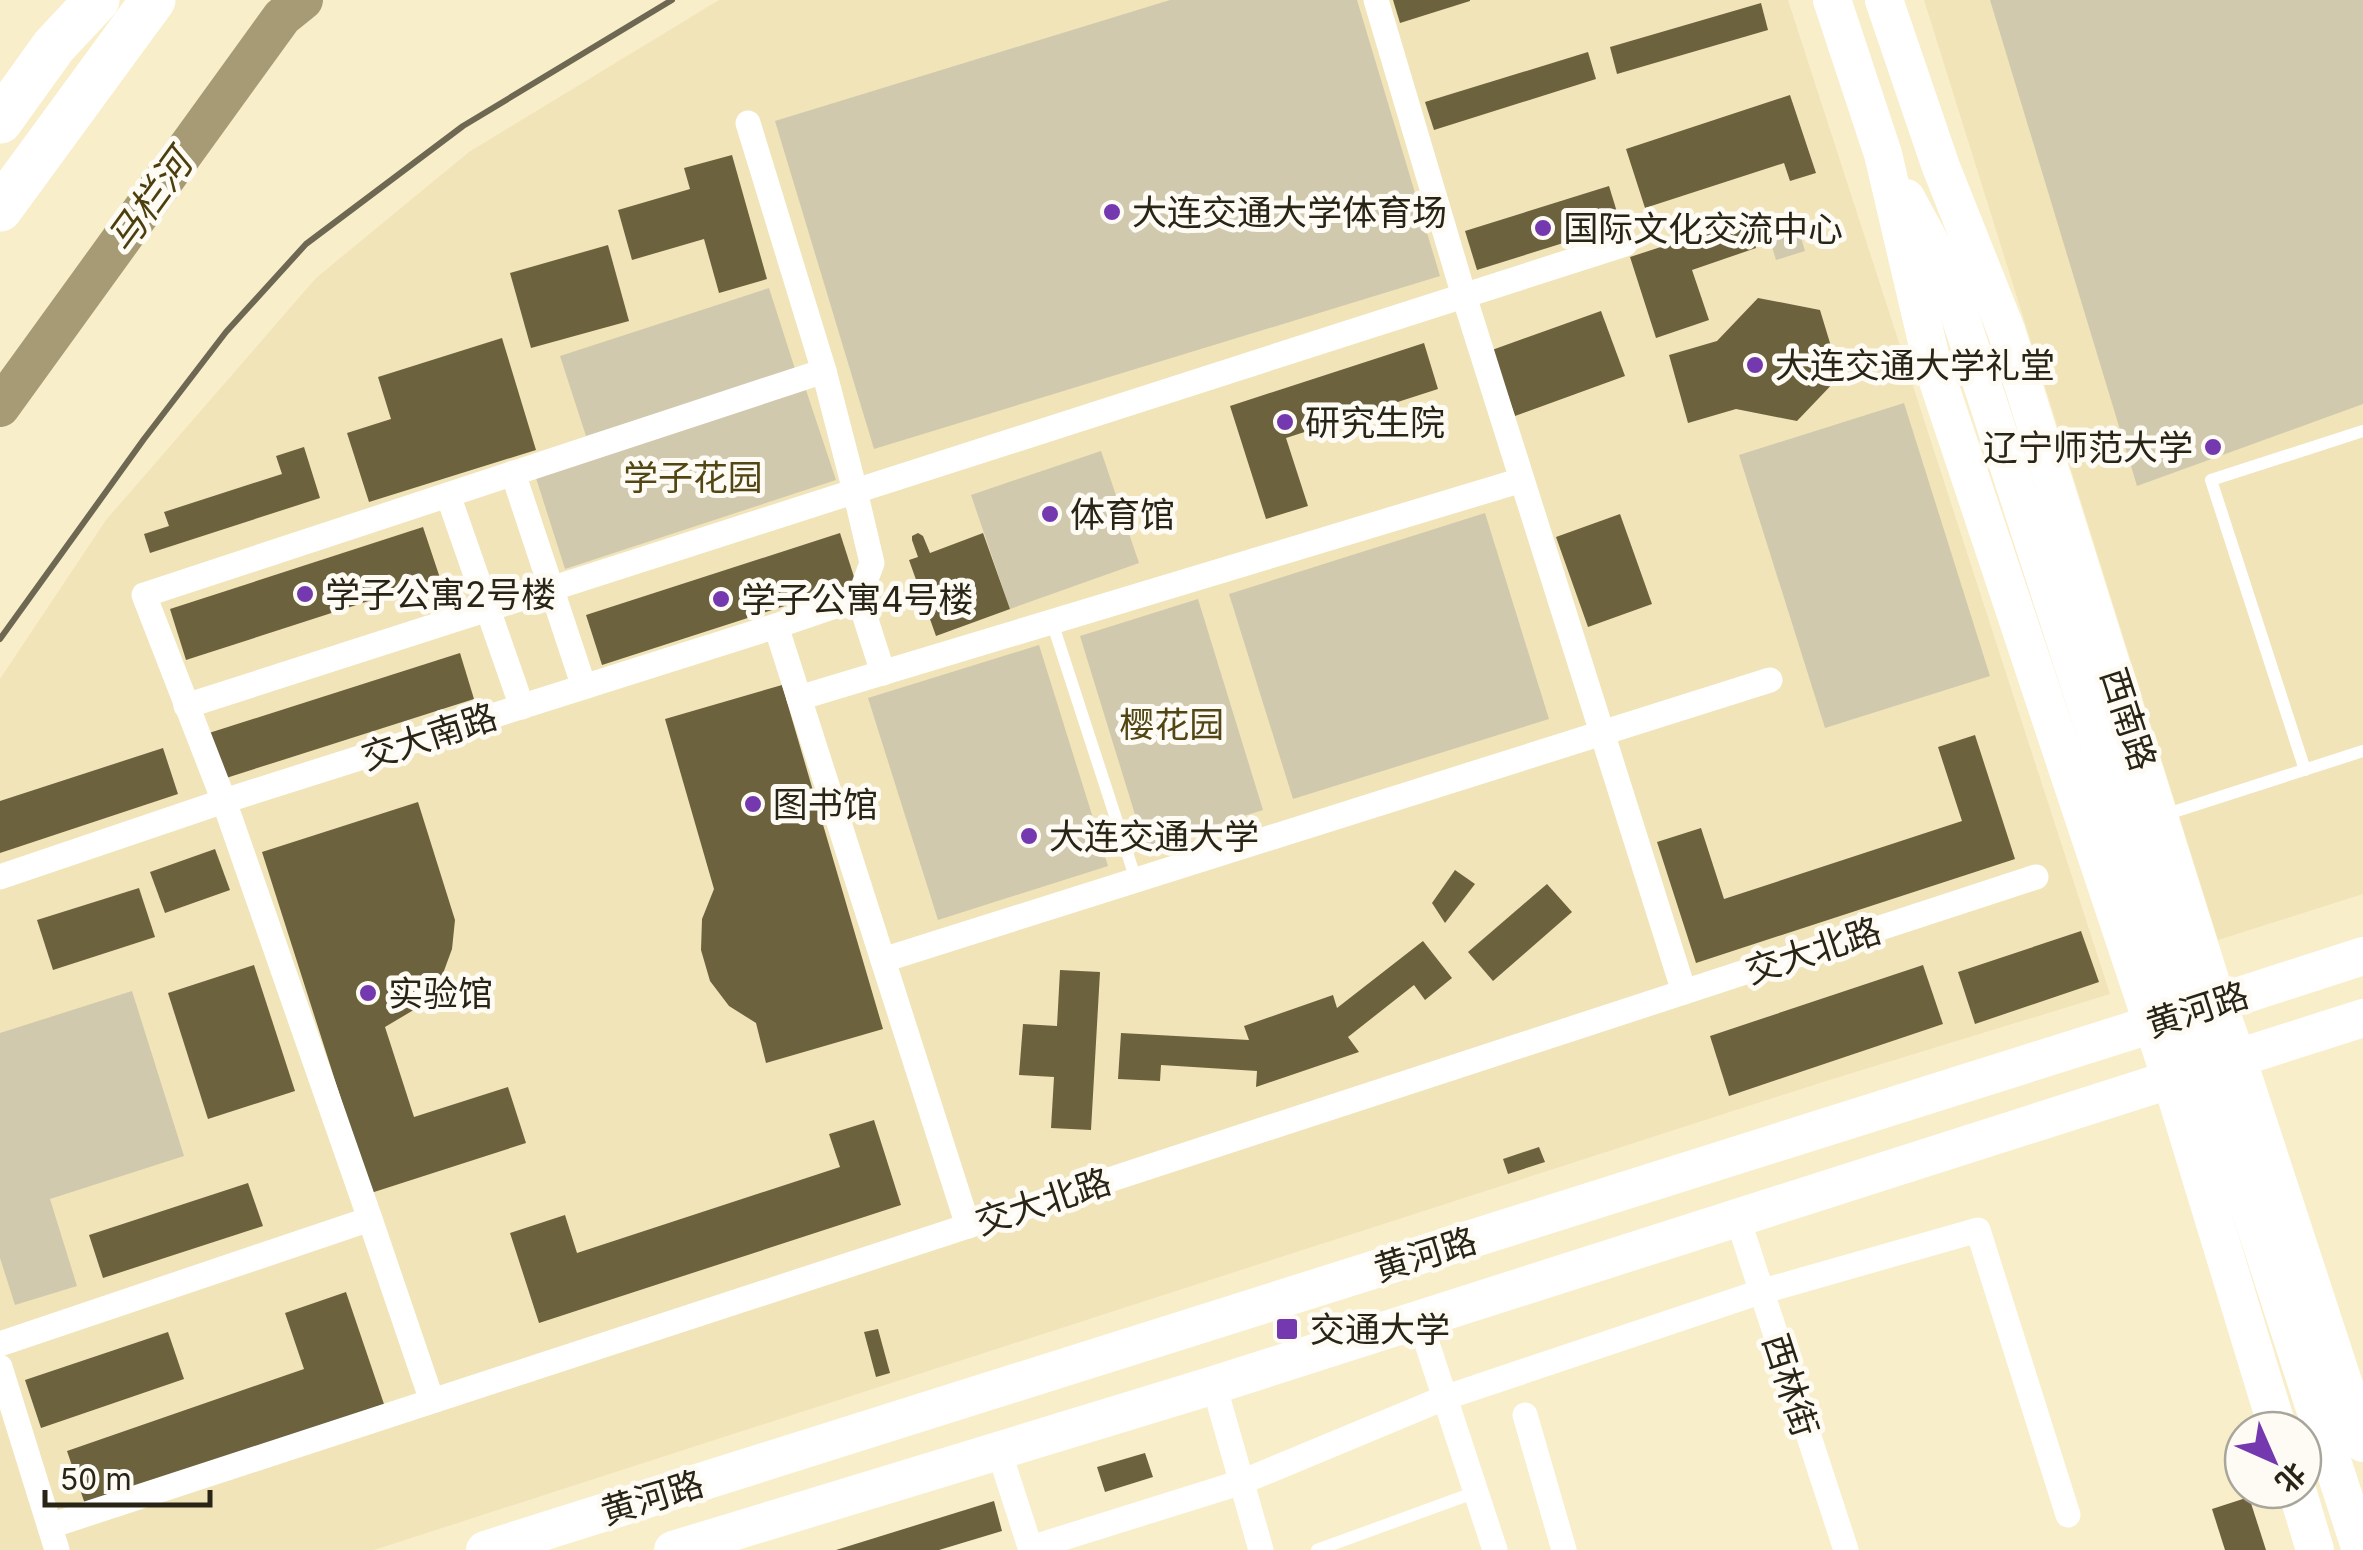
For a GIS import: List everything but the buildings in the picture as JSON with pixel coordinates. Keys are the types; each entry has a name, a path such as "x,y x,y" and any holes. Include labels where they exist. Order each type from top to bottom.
{"highway":[{"path":"0,118 54,46 98,0"},
{"path":"0,174 78,66 140,0"},
{"path":"0,208 153,0"}],"main road":[{"path":"1832,0 1882,154 1932,363 2171,1079 2272,1410"},
{"name":"西南路","path":"1884,0 1933,143 2006,330 2217,1002 2363,1443"},
{"path":"1933,143 1945,270"},
{"path":"1882,154 1945,270"},
{"name":"西南路","path":"1945,270 2362,1550"},
{"name":"黄河路","path":"485,1550 2363,956"},
{"name":"黄河路","path":"672,1550 738,1541 1000,1451 2363,1018"},
{"path":"2302,1510 2315,1550"}],"street":[{"path":"1376,0 1464,296 1684,992"},
{"path":"748,124 824,371 855,491 872,563 859,598 883,673"},
{"path":"186,706 1624,244"},
{"path":"432,1401 224,802 144,595 824,371"},
{"path":"513,474 584,687"},
{"path":"799,698 1522,480"},
{"path":"448,495 522,707"},
{"name":"交大南路","path":"0,877 859,598"},
{"path":"776,626 968,1226"},
{"path":"883,960 1770,680"},
{"name":"交大北路","path":"54,1538 432,1401 2036,877"},
{"path":"0,1344 370,1219"},
{"name":"西林街","path":"1738,1219 1846,1550"},
{"path":"1000,1451 1031,1549 1242,1482 1444,1398 1760,1292 1978,1230 2068,1515"},
{"path":"1419,1320 1495,1550"},
{"path":"0,1367 54,1538"},
{"path":"1214,1384 1261,1550"},
{"path":"1525,1414 1564,1550"}],"lane":[{"path":"2305,770 2211,480 2363,431"},
{"path":"1052,622 1136,880"},
{"path":"2160,816 2363,752"},
{"path":"1318,1550 1476,1492"}],"shaded area":[{"name":"大连交通大学","path":"719,0 1788,0 2110,994 1826,1081 374,1550 0,1550 0,679 106,520 316,278 469,152"},
{"name":"辽宁师范大学","path":"1924,0 2363,0 2363,894 2218,940"}],"green space":[{"name":"大连交通大学体育场","path":"1170,0 1357,0 1440,276 874,449 775,121"},
{"path":"1990,0 2363,0 2363,404 2137,486"},
{"path":"1793,211 1805,251 1776,260 1764,220"},
{"path":"769,288 795,369 586,436 560,356"},
{"name":"学子花园","path":"806,390 836,480 565,569 536,478"},
{"path":"1904,403 1990,676 1825,728 1739,455"},
{"name":"体育馆","path":"1101,451 1139,563 1010,609 971,495"},
{"path":"1485,513 1549,719 1293,799 1229,594"},
{"name":"樱花园","path":"1198,599 1263,810 1145,847 1080,636"},
{"path":"1039,645 1108,866 938,920 868,698"},
{"path":"132,991 184,1156 50,1199 77,1286 15,1305 0,1258 0,1033"}],"waterway":[{"name":"马栏河","path":"0,407 282,17 303,0"}],"railway":[{"path":"0,639 226,332 306,244 463,126 672,0"}],"place":[{"name":"大连交通大学体育场","path":"1112,212"},
{"name":"国际文化交流中心","path":"1543,228"},
{"name":"大连交通大学礼堂","path":"1755,365"},
{"name":"研究生院","path":"1285,422"},
{"name":"辽宁师范大学","path":"2213,447"},
{"name":"体育馆","path":"1050,514"},
{"name":"学子公寓2号楼","path":"305,594"},
{"name":"学子公寓4号楼","path":"721,599"},
{"name":"图书馆","path":"753,804"},
{"name":"大连交通大学","path":"1029,836"},
{"name":"实验馆","path":"368,993"},
{"name":"交通大学","path":"1287,1329"}]}
